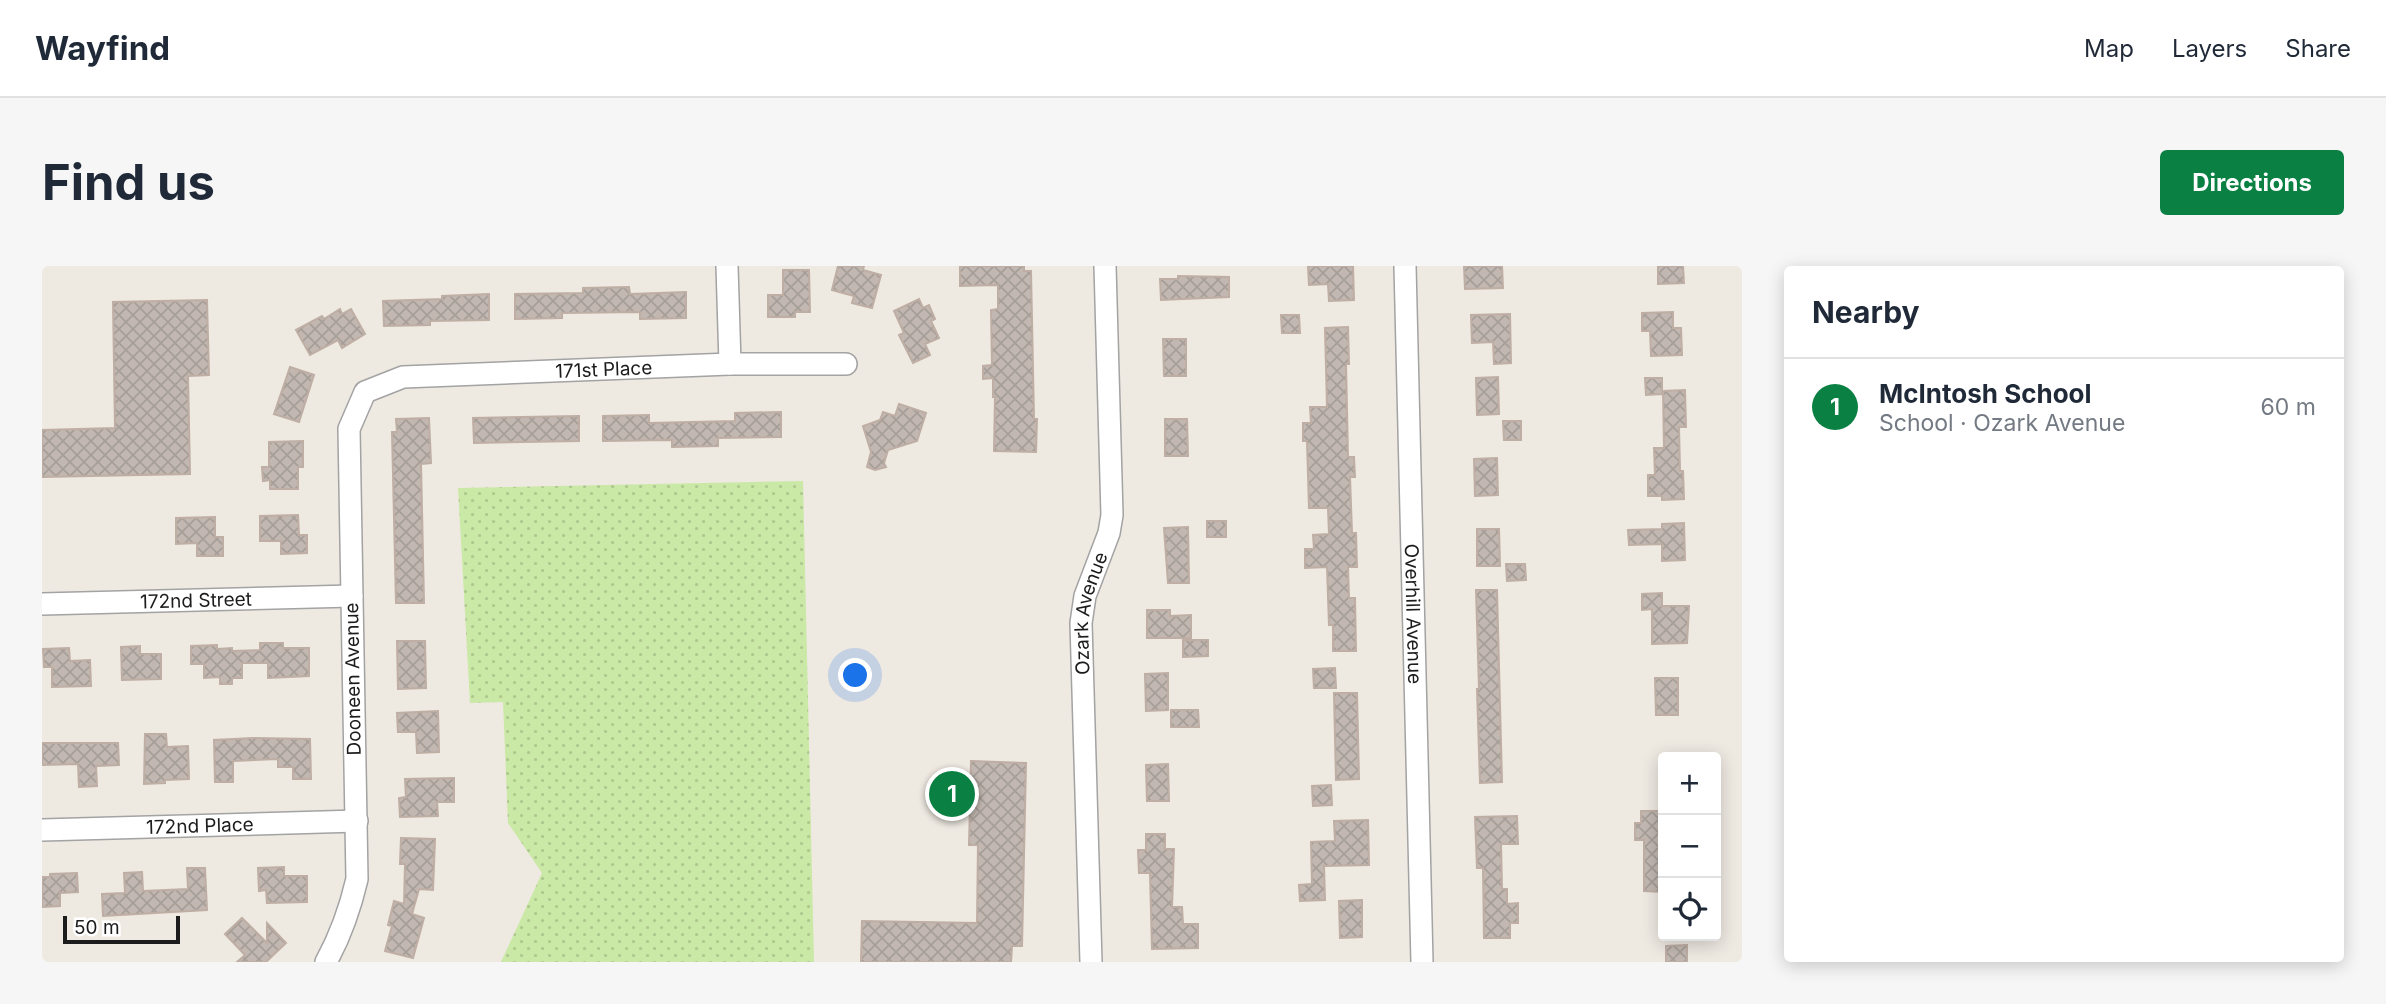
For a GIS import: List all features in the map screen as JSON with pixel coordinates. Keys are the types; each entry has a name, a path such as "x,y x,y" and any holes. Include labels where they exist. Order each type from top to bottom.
{"street":[{"path":"727,266 730,364"},
{"name":"Ozark Avenue","path":"1091,962 1081,623 1085,596 1109,533 1112,515 1105,266"},
{"name":"Overhill Avenue","path":"1405,266 1422,962"},
{"name":"171st Place","path":"365,392 403,377 730,364 846,364"},
{"name":"Dooneen Avenue","path":"326,962 340,937 357,879 349,429 365,392"},
{"name":"172nd Street","path":"42,604 352,596"},
{"name":"172nd Place","path":"42,830 356,821"}],"green space":[{"path":"803,481 814,962 501,962 542,873 508,823 503,702 470,703 458,488"}],"building":[{"path":"838,266 864,266 863,270 881,275 872,308 852,303 854,296 832,290"},
{"path":"960,266 1024,266 1024,271 1031,271 1036,452 994,451 993,378 983,379 983,366 992,365 991,310 998,309 998,285 960,286"},
{"path":"1308,266 1353,266 1354,300 1329,301 1328,284 1309,285"},
{"path":"1464,266 1502,266 1503,288 1465,289"},
{"path":"1658,266 1683,266 1684,283 1658,284"},
{"path":"783,270 809,270 810,312 795,312 795,317 768,317 768,295 783,295"},
{"path":"1178,276 1229,277 1229,297 1161,300 1160,279 1178,279"},
{"path":"629,287 630,294 686,292 686,318 640,319 640,312 562,313 562,318 515,319 515,294 583,293 583,288"},
{"path":"489,294 489,320 430,321 430,325 384,326 383,301"},
{"path":"919,299 923,308 929,305 935,319 931,321 939,338 925,344 930,355 913,363 899,335 904,333 894,311"},
{"path":"207,300 209,375 188,376 190,474 42,477 42,430 115,428 113,302"},
{"path":"340,309 342,314 351,309 365,334 342,348 338,340 310,355 296,330 322,316 324,319"},
{"path":"1673,312 1673,328 1681,328 1682,355 1651,356 1650,331 1642,331 1642,313"},
{"path":"1510,314 1511,363 1494,364 1493,342 1472,343 1471,315"},
{"path":"1281,315 1299,315 1300,333 1282,333"},
{"path":"1348,327 1348,457 1354,457 1355,477 1350,477 1352,533 1356,533 1357,567 1348,567 1349,598 1355,598 1356,651 1333,651 1333,625 1329,625 1327,567 1305,568 1305,549 1314,549 1313,535 1329,534 1328,508 1309,508 1307,441 1303,441 1303,423 1311,423 1310,407 1327,407 1325,328"},
{"path":"1163,339 1186,339 1186,376 1164,376"},
{"path":"290,367 314,375 299,422 274,414"},
{"path":"1498,377 1499,414 1477,415 1476,378"},
{"path":"1645,378 1662,378 1662,394 1646,395"},
{"path":"1685,390 1686,427 1679,427 1684,499 1662,500 1662,496 1648,496 1648,475 1655,475 1654,448 1664,448 1663,391"},
{"path":"899,404 926,413 917,441 888,450 884,463 886,467 875,470 867,467 871,452 863,426 880,420 883,412 895,416"},
{"path":"781,412 781,437 718,438 718,446 672,447 672,440 603,441 603,416 649,415 649,423 735,421 735,413"},
{"path":"579,416 579,441 474,443 473,418"},
{"path":"429,418 431,463 421,464 424,603 396,603 392,432 397,432 396,419"},
{"path":"1165,419 1187,419 1188,456 1165,456"},
{"path":"1503,421 1521,421 1521,440 1504,440"},
{"path":"303,441 303,467 298,467 298,489 270,489 270,480 263,481 262,467 269,467 269,442"},
{"path":"1497,458 1498,495 1475,496 1474,459"},
{"path":"298,515 299,535 307,535 307,553 281,554 281,541 260,541 260,516"},
{"path":"215,517 215,537 223,537 223,556 197,556 197,543 176,544 176,518"},
{"path":"1207,521 1226,521 1226,537 1207,537"},
{"path":"1684,523 1685,560 1662,561 1662,544 1629,545 1628,530 1662,529 1662,524"},
{"path":"1188,527 1189,583 1168,583 1164,528"},
{"path":"1477,529 1499,529 1500,566 1477,566"},
{"path":"1506,564 1525,564 1526,580 1507,581"},
{"path":"1476,590 1497,590 1502,782 1480,783"},
{"path":"1662,593 1662,606 1689,606 1687,643 1652,644 1652,609 1642,610 1642,594"},
{"path":"1147,610 1170,610 1170,616 1191,615 1191,638 1147,638"},
{"path":"1183,640 1208,640 1208,656 1183,657"},
{"path":"397,641 425,641 426,688 398,689"},
{"path":"260,643 283,643 283,648 309,648 309,676 268,678 268,663 242,663 242,678 232,678 232,684 220,684 220,677 204,678 204,664 191,664 191,646 217,645 217,649 232,648 232,651 260,650"},
{"path":"140,646 140,654 161,654 161,679 122,680 121,647"},
{"path":"69,648 70,661 90,660 91,686 52,687 52,667 44,667 43,649"},
{"path":"1335,668 1336,688 1314,688 1313,669"},
{"path":"1168,673 1168,710 1146,711 1145,674"},
{"path":"1655,678 1678,678 1678,715 1656,715"},
{"path":"1334,693 1357,693 1359,779 1336,780"},
{"path":"1171,710 1198,710 1199,727 1171,727"},
{"path":"438,711 439,752 417,753 416,732 398,732 397,713"},
{"path":"145,734 166,734 167,747 188,746 189,779 144,784"},
{"path":"310,739 311,779 293,779 293,767 278,767 278,759 233,761 233,782 215,782 214,740"},
{"path":"42,743 118,743 119,765 96,766 97,786 79,787 78,764 42,765"},
{"path":"971,761 1026,763 1022,946 1012,946 1011,962 861,962 862,921 977,923 978,845 969,845"},
{"path":"1168,764 1169,801 1147,801 1146,765"},
{"path":"454,778 454,802 437,802 438,816 400,817 399,798 406,797 405,779"},
{"path":"1331,785 1332,805 1313,806 1312,786"},
{"path":"1641,811 1658,811 1658,892 1644,891 1644,840 1635,840 1635,823 1641,823"},
{"path":"1517,816 1518,844 1501,844 1502,889 1507,889 1507,904 1518,903 1518,923 1510,923 1510,938 1484,938 1483,868 1477,868 1475,817"},
{"path":"1368,820 1369,865 1324,866 1325,900 1300,901 1299,885 1312,884 1311,842 1335,841 1334,821"},
{"path":"1146,834 1165,834 1165,849 1174,849 1172,907 1182,907 1183,924 1198,924 1198,948 1152,949 1150,873 1139,873 1138,850 1146,850"},
{"path":"401,838 435,839 433,890 419,889 412,914 424,918 413,958 385,951 392,926 388,925 394,901 404,904 405,864 400,864"},
{"path":"284,867 284,876 307,876 307,902 267,903 266,890 259,891 258,868"},
{"path":"187,868 205,868 207,910 103,916 102,894 125,893 124,873 142,872 143,891 188,889"},
{"path":"77,873 78,892 60,893 60,906 42,907 42,877"},
{"path":"1362,900 1362,937 1340,938 1339,901"},
{"path":"242,918 267,943 267,923 286,943 266,962 237,962 245,955 225,934"},
{"path":"1687,945 1687,962 1666,962 1666,946"}],"place":[{"name":"McIntosh School","path":"952,794"}]}
